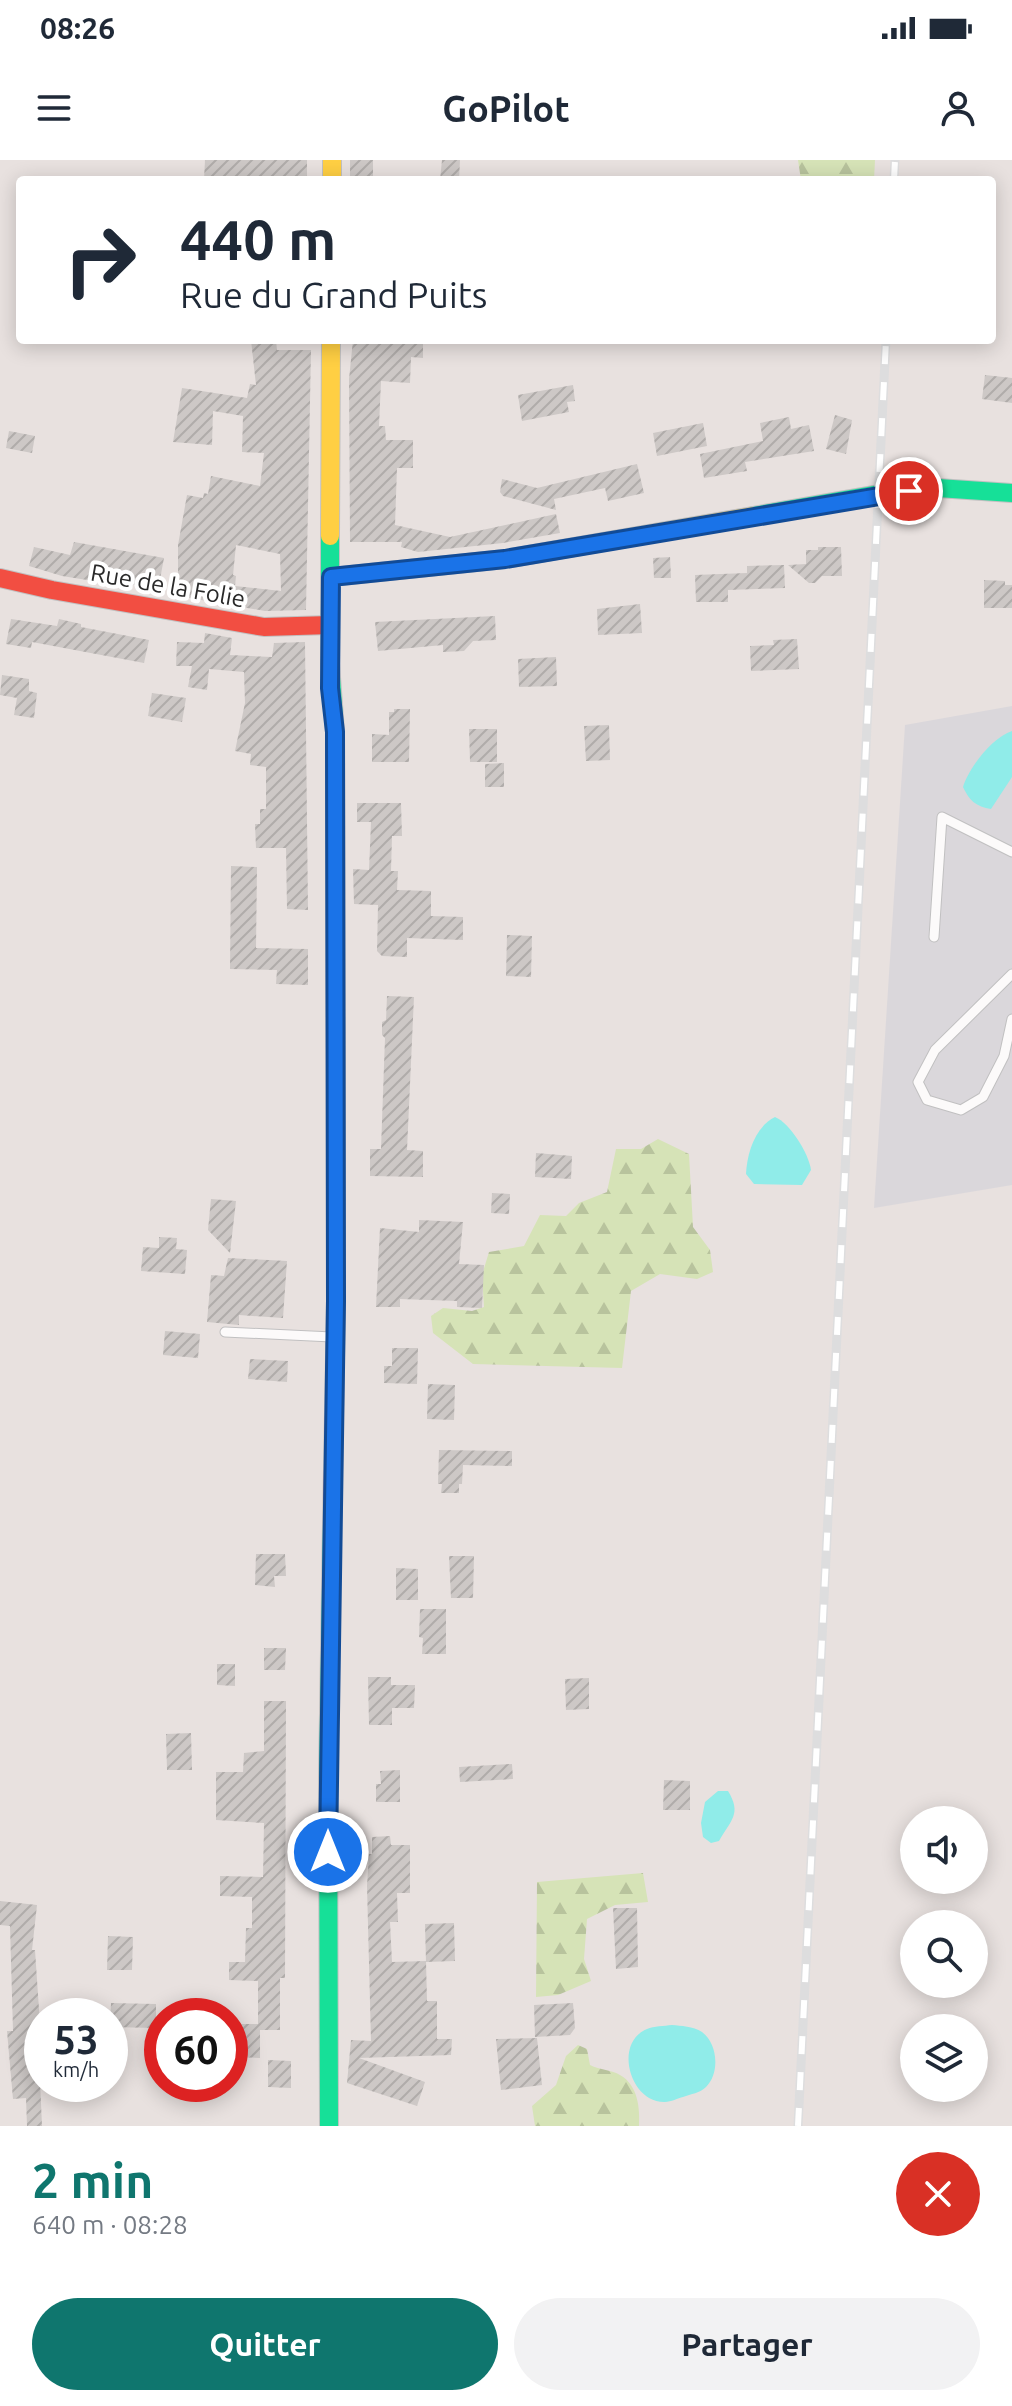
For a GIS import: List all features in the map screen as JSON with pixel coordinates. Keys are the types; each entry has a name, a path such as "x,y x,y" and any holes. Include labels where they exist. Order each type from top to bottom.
{"main road":[{"path":"329,2126 328,1777 336,1337 335,732 330,688 331,344"},
{"path":"331,577 505,559 879,494 938,488 1012,493"},
{"name":"Rue de la Folie","path":"0,578 264,627 330,625"}],"lane":[{"path":"934,937 942,817 1012,852"},
{"path":"1012,974 935,1050 918,1082 927,1100 961,1110 983,1097 1004,1056 1012,1019"},
{"path":"225,1332 336,1337"}],"shaded area":[{"path":"1012,706 1012,1185 874,1208 905,725"}],"green space":[{"path":"798,160 875,160 874,176 800,176"},
{"path":"658,1139 689,1154 693,1227 710,1250 713,1272 697,1279 660,1274 631,1291 622,1368 473,1364 433,1333 431,1316 443,1308 472,1311 484,1307 482,1275 489,1252 524,1246 540,1215 566,1216 579,1203 607,1192 616,1149 641,1149"},
{"path":"643,1873 648,1902 615,1905 587,1919 584,1959 591,1981 558,1995 536,1997 537,1882"},
{"path":"578,2045 587,2049 590,2065 617,2073 631,2085 638,2105 639,2126 535,2126 532,2106 556,2085 566,2056"}],"water":[{"path":"1012,731 1012,777 991,809 981,807 965,792 966,779 990,746"},
{"path":"775,1117 792,1132 807,1156 811,1170 802,1185 754,1184 746,1174 753,1141 762,1127"},
{"path":"718,1791 728,1791 734,1811 719,1841 711,1843 703,1837 701,1823 705,1802"},
{"path":"672,2025 691,2027 707,2037 714,2051 714,2074 704,2089 695,2093 672,2101 653,2100 635,2083 630,2071 631,2046 637,2036 647,2029"}],"building":[{"path":"205,160 307,160 307,176 204,176"},
{"path":"350,160 373,160 373,176 350,176"},
{"path":"442,160 460,160 459,176 440,176"},
{"path":"251,344 276,344 277,350 311,350 306,610 265,611 178,596 178,545 187,495 203,498 204,493 208,494 211,476 260,486 264,453 242,452 243,416 213,411 212,445 173,442 182,388 247,398 250,384 256,385","holes":["236,545 280,554 281,591 235,586"]},
{"path":"353,344 423,344 423,358 411,357 410,383 381,381 379,426 385,426 386,440 413,440 413,468 397,468 395,525 450,537 556,514 560,533 418,552 401,547 402,542 350,542 349,379"},
{"path":"985,375 1012,378 1012,403 982,399"},
{"path":"573,385 575,401 567,402 569,412 522,421 518,395"},
{"path":"835,415 852,420 846,454 826,449"},
{"path":"789,417 791,429 809,425 814,451 745,462 747,471 704,478 700,454 763,441 760,423"},
{"path":"703,423 707,446 657,456 653,433"},
{"path":"9,431 35,436 32,453 6,448"},
{"path":"637,464 644,493 608,501 605,488 554,499 556,510 503,496 500,492 502,479 537,488"},
{"path":"74,542 164,558 158,590 106,579 106,583 62,576 29,566 34,547 70,555"},
{"path":"818,547 841,547 842,576 822,576 815,583 809,583 788,565 806,564 806,550 818,550"},
{"path":"670,557 671,578 654,578 653,558"},
{"path":"784,565 785,588 728,590 728,602 696,602 695,575 747,573 747,566"},
{"path":"984,580 1005,581 1005,585 1012,585 1012,608 984,608"},
{"path":"640,604 642,633 598,635 597,609"},
{"path":"495,616 496,640 473,641 464,651 443,652 443,645 378,651 375,622"},
{"path":"11,619 57,626 59,619 81,624 81,627 149,640 144,663 32,642 31,648 6,644"},
{"path":"205,633 232,638 230,655 272,657 274,643 305,642 308,910 287,909 286,848 256,848 255,824 260,824 260,809 266,809 266,767 250,765 251,754 235,751 245,703 244,672 209,669 207,690 188,687 192,666 176,666 177,642 204,643"},
{"path":"797,639 799,669 751,671 750,646 774,645 773,640"},
{"path":"556,657 557,686 519,687 518,659"},
{"path":"2,675 29,679 29,691 37,693 34,718 14,715 17,698 0,695"},
{"path":"152,693 186,698 182,722 148,716"},
{"path":"394,709 410,709 409,762 372,762 372,734 389,735 389,712 394,712"},
{"path":"609,725 610,760 586,761 584,726"},
{"path":"469,729 497,729 497,762 470,762"},
{"path":"504,763 504,787 485,787 485,764"},
{"path":"357,803 401,803 402,836 392,836 391,871 398,871 397,890 431,891 431,916 463,917 463,940 407,938 407,957 382,956 377,951 378,905 354,904 353,869 369,870 371,822 357,822"},
{"path":"231,866 257,867 256,948 308,949 308,985 276,984 277,970 230,969"},
{"path":"507,935 532,936 531,977 506,976"},
{"path":"387,996 414,997 407,1150 423,1151 423,1177 370,1176 370,1149 381,1149 385,1038 382,1022 386,1020"},
{"path":"536,1153 572,1156 571,1179 535,1177"},
{"path":"492,1193 510,1194 509,1214 491,1213"},
{"path":"211,1199 236,1201 230,1253 208,1230"},
{"path":"419,1220 463,1222 459,1264 484,1265 482,1308 457,1307 457,1301 400,1299 400,1307 376,1307 380,1228 419,1232"},
{"path":"159,1237 177,1238 176,1249 187,1250 185,1274 141,1271 143,1247 159,1248"},
{"path":"228,1258 287,1261 283,1318 239,1315 239,1325 207,1322 211,1275 224,1276"},
{"path":"165,1331 200,1334 198,1358 163,1355"},
{"path":"392,1348 418,1348 417,1384 384,1383 384,1366 392,1366"},
{"path":"250,1359 288,1361 287,1382 248,1379"},
{"path":"428,1384 455,1385 454,1420 427,1419"},
{"path":"439,1450 512,1451 512,1466 463,1465 459,1493 441,1493 442,1484 438,1484"},
{"path":"256,1554 285,1554 286,1576 274,1576 275,1587 255,1585"},
{"path":"449,1556 474,1556 473,1598 451,1598"},
{"path":"396,1568 418,1569 418,1600 396,1600"},
{"path":"420,1609 446,1609 446,1654 422,1654"},
{"path":"264,1648 286,1648 285,1670 264,1670"},
{"path":"217,1664 235,1664 235,1686 217,1685"},
{"path":"368,1677 391,1677 391,1685 415,1685 414,1708 392,1708 392,1725 369,1725"},
{"path":"589,1678 589,1709 566,1710 565,1679"},
{"path":"264,1701 286,1701 285,1978 280,1978 280,2030 260,2030 260,2058 248,2058 248,2024 258,2024 258,1981 229,1980 229,1962 245,1962 246,1928 252,1928 252,1897 220,1896 220,1876 263,1877 264,1823 216,1820 216,1772 243,1772 244,1753 264,1751"},
{"path":"191,1733 192,1770 167,1770 166,1734"},
{"path":"512,1764 513,1779 460,1782 459,1767"},
{"path":"400,1770 400,1802 376,1802 376,1784 381,1784 380,1771"},
{"path":"664,1780 690,1781 690,1810 663,1810"},
{"path":"390,1836 391,1845 410,1845 410,1893 397,1893 398,1922 390,1922 392,1962 426,1961 427,2001 437,2001 437,2039 452,2039 451,2055 359,2058 425,2082 417,2106 347,2083 351,2040 371,2041 369,1854 372,1854 372,1837"},
{"path":"0,1901 37,1905 32,1950 35,1950 38,1998 24,1998 24,2098 13,2099 7,2031 13,2031 10,1926 0,1925"},
{"path":"613,1908 637,1908 638,1967 616,1969"},
{"path":"454,1923 455,1961 426,1962 425,1924"},
{"path":"108,1936 133,1937 132,1970 107,1970"},
{"path":"128,2003 144,2004 144,2028 128,2027"},
{"path":"573,2003 575,2028 570,2035 535,2037 534,2005"},
{"path":"537,2038 542,2085 501,2090 496,2039"},
{"path":"268,2060 291,2061 291,2088 268,2087"},
{"path":"26,2102 41,2102 42,2126 27,2126"}],"railway":[{"path":"894,176 895,160"},
{"path":"798,2126 886,344"}],"traffic: fast":[{"path":"753,516 879,494 938,488 1012,493"},
{"path":"330,536 330,664 335,732 336,1060"},
{"path":"329,2126 328,1777 332,1524"}],"traffic: slow":[{"path":"332,160 332,176"},
{"path":"330,536 331,344"},
{"path":"331,577 505,559 753,516"}],"traffic: jam":[{"path":"0,578 264,627 330,625"},
{"path":"332,1524 336,1060"}],"route":[{"path":"328,1852 336,1301 335,732 330,688 331,577 505,559 909,491"}]}
